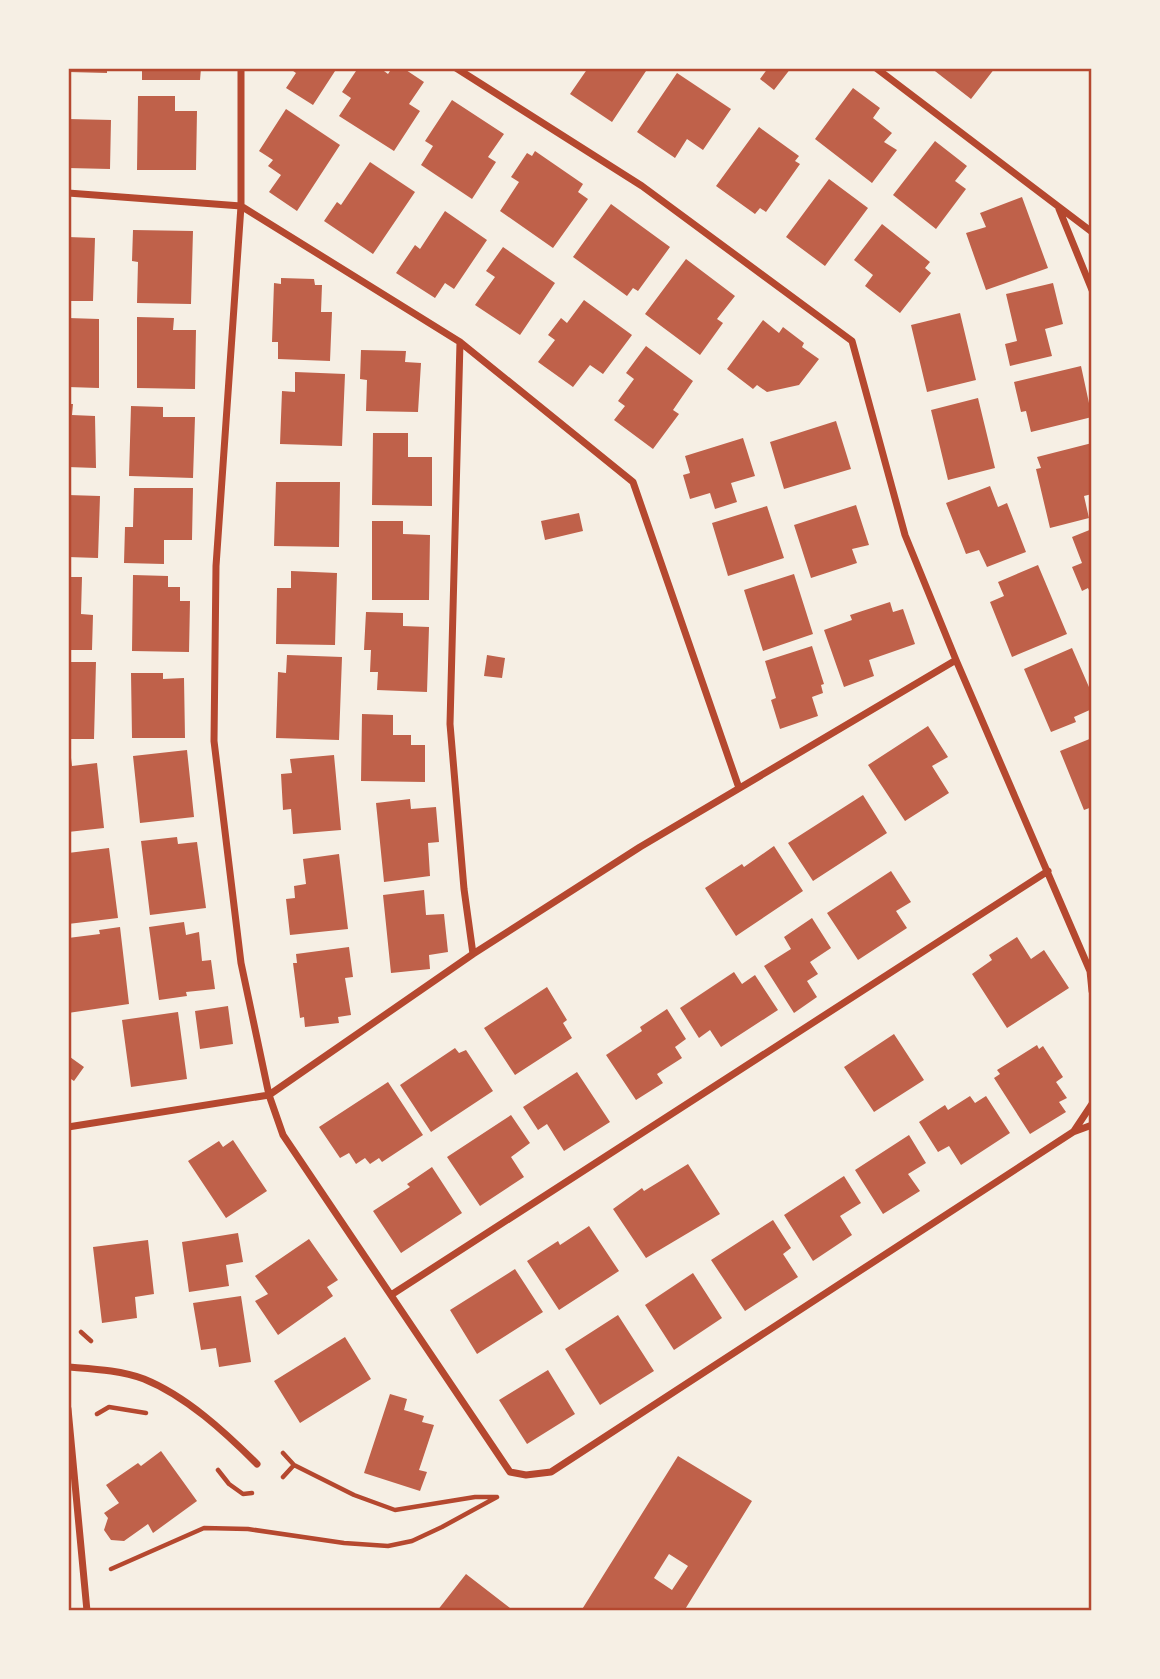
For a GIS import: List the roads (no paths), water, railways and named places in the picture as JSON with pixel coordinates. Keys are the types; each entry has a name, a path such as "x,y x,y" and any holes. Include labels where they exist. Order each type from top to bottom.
{"street":[{"path":"242,68 241,206 216,566 214,741 241,963 269,1095 283,1135 510,1472 526,1475 551,1472 1073,1132 1092,1125"},
{"path":"456,68 642,186 852,341 905,535 956,660 1091,970 1092,992"},
{"path":"876,68 1092,232"},
{"path":"68,193 241,206 460,342 633,482 739,788"},
{"path":"1059,208 1092,290"},
{"path":"460,342 450,724 464,889 473,954"},
{"path":"68,1127 269,1095 473,954 640,847 956,660"},
{"path":"391,1295 1048,871"},
{"path":"1073,1132 1092,1104"},
{"path":"68,1367 107,1370 144,1379 183,1401 219,1427 257,1464"},
{"path":"68,1409 86,1611"}]}
